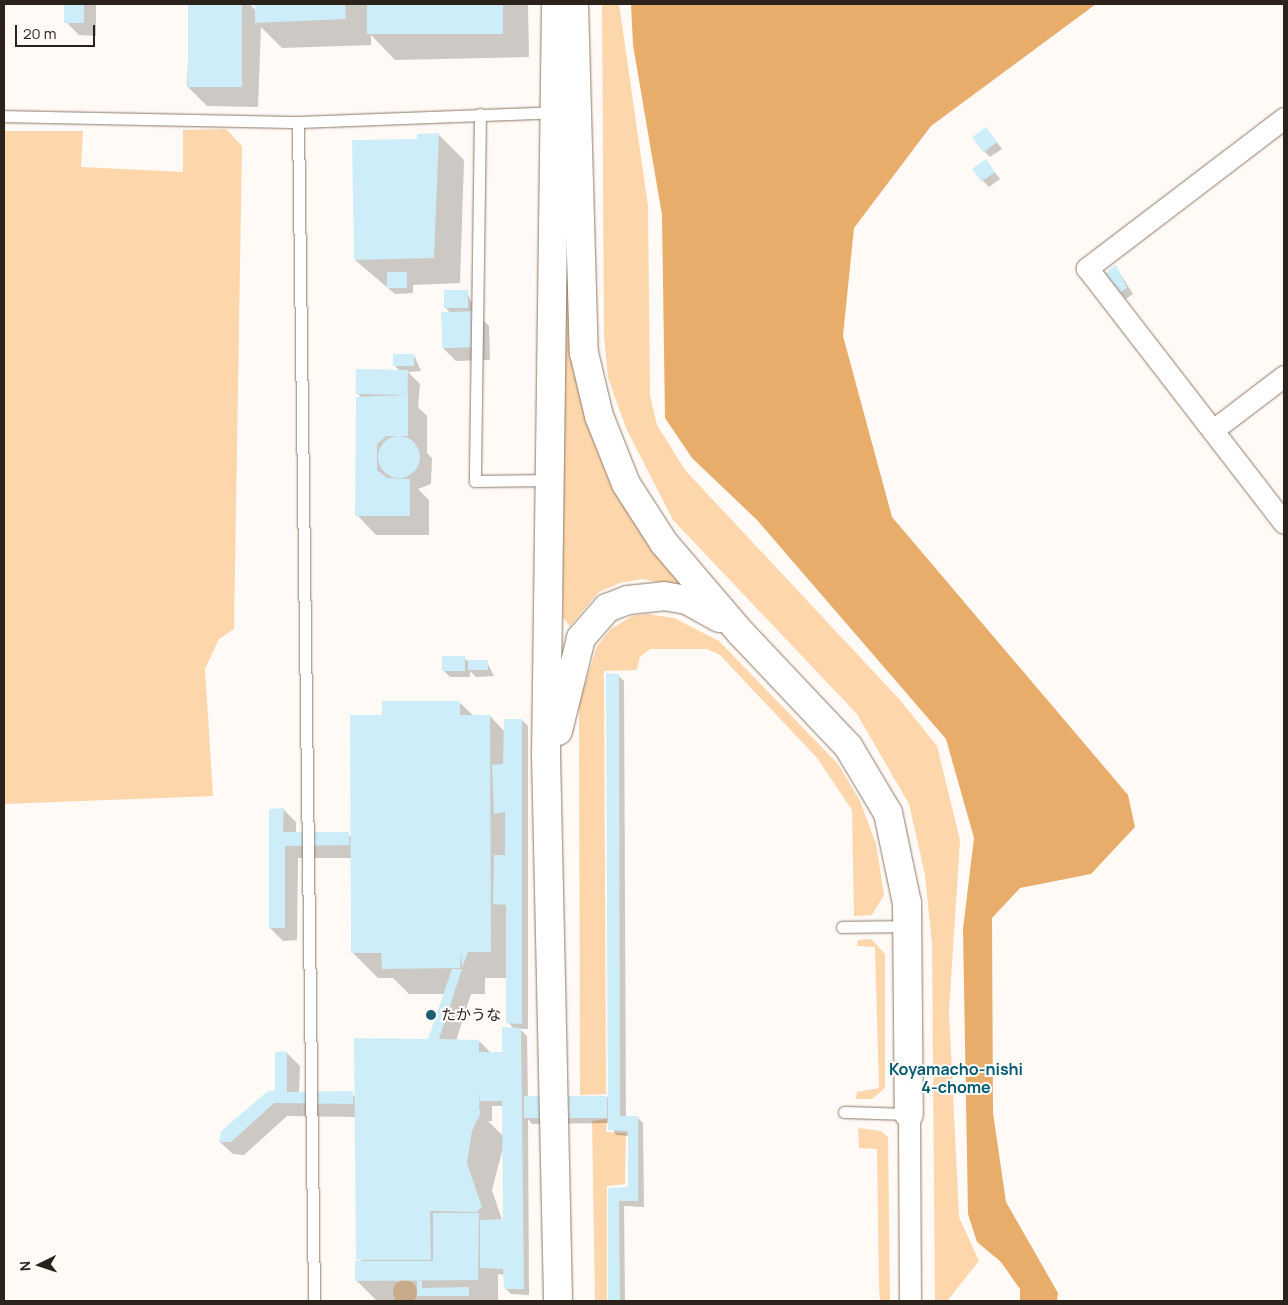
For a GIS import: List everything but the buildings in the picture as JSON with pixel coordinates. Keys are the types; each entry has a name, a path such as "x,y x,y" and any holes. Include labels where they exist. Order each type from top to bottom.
{"street":[{"path":"556,4 584,353 598,416 626,484 648,522 741,633 836,731 871,780 897,842 909,926 910,1301"},
{"path":"558,1301 547,815 549,480 566,112 574,4"},
{"path":"1284,118 1087,268 1284,523"},
{"path":"1213,430 1284,376"},
{"path":"547,815 570,671 582,638 598,616 628,600 676,597 699,605 741,633"}],"lane":[{"path":"4,116 298,122 566,112"},
{"path":"480,114 475,481 549,480"},
{"path":"298,122 314,1301"},
{"path":"842,927 909,926"},
{"path":"844,1112 909,1114"}],"shaded area":[{"path":"602,4 619,4 648,206 650,395 657,425 685,470 900,700 937,746 960,840 949,1011 959,1217 979,1261 947,1301 935,1301 932,944 925,875 909,804 857,714 673,520 626,428 608,378 604,336"},
{"path":"631,4 1096,4 931,126 854,228 843,336 892,517 1128,795 1135,827 1091,874 1020,888 992,918 993,1113 1006,1202 1058,1293 1057,1301 1020,1301 1020,1289 1001,1262 977,1242 968,1214 963,929 974,838 946,739 757,520 692,458 665,418 662,215 633,45"},
{"path":"226,129 242,146 234,629 219,639 205,669 213,796 4,804 4,131 83,131 81,167 183,172 183,130"},
{"path":"568,179 573,356 680,579 676,585 642,579 620,583 599,592 570,626 563,618 563,180"},
{"path":"647,614 674,618 719,641 838,764 860,801 876,844 884,895 872,915 854,916 852,810 817,758 720,655 707,649 650,649 640,657 637,670 604,671 606,1094 580,1095 579,703 597,646 611,629 632,616"},
{"path":"871,939 885,954 885,1088 872,1099 856,1099 857,1092 879,1088 875,947 857,946 858,940"},
{"path":"607,1119 606,1132 626,1133 625,1184 607,1186 607,1301 595,1301 592,1121"},
{"path":"858,1128 881,1131 888,1137 890,1301 880,1301 877,1149 859,1148"},
{"path":"405,1280 414,1283 417,1292 414,1301 405,1304 396,1301 393,1292 396,1283"}],"place":[{"name":"たかうな","path":"431,1015"}],"district":[{"name":"Koyamacho-nishi 4-chome","path":"956,1078"}]}
